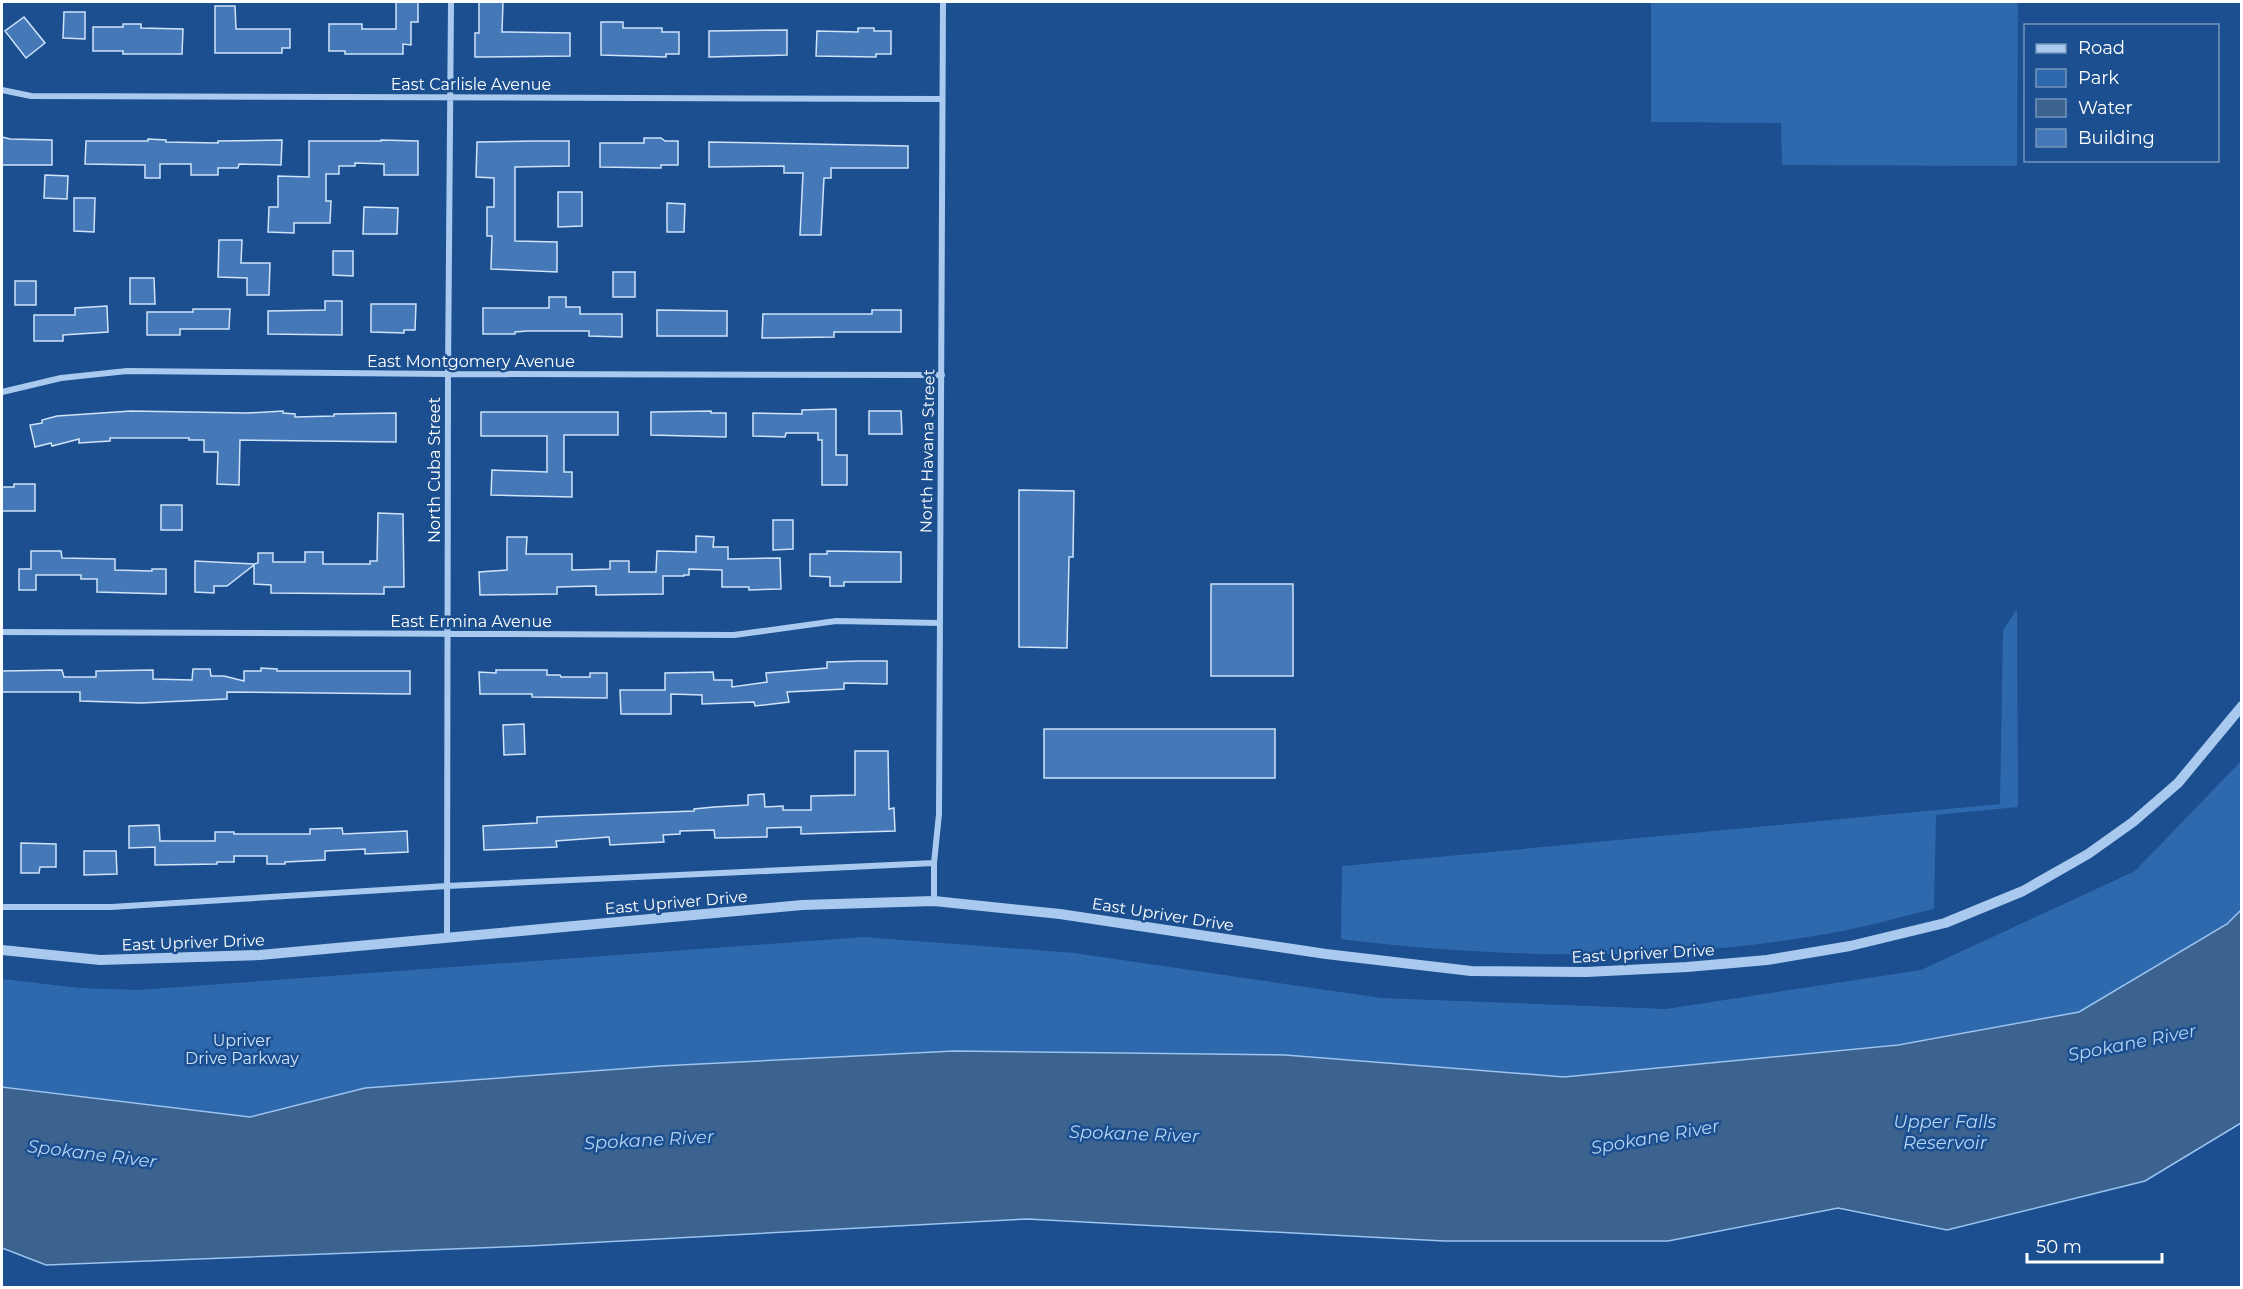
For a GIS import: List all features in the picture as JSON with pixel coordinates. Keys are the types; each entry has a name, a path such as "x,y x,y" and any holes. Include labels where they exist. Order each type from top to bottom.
{"street":[{"name":"North Cuba Street","path":"447,939 448,374 452,2"},
{"name":"North Havana Street","path":"934,901 934,863 939,814 942,2"},
{"name":"East Carlisle Avenue","path":"2,90 31,96 942,99"},
{"name":"East Montgomery Avenue","path":"2,392 61,378 127,370 448,374 942,375"},
{"name":"East Ermina Avenue","path":"2,632 734,634 836,621 939,622"},
{"name":"East Upriver Drive","path":"2,950 100,960 260,955 802,905 934,901 1060,914 1326,954 1471,971 1586,972 1767,960 1850,946 1945,923 2023,891 2088,854 2133,822 2178,783 2241,706"},
{"name":"East Upriver Drive","path":"2,907 111,908 447,886 934,863"}],"green space":[{"path":"1651,2 2018,2 2017,166 1782,165 1781,123 1651,122"},
{"path":"2017,609 2018,807 1936,815 1934,909 1845,931 1709,949 1648,953 1525,954 1402,946 1341,939 1342,866 2000,804 2003,630"},
{"name":"Upriver Drive Parkway","path":"2241,761 2241,910 2227,924 2079,1012 1898,1044 1564,1077 1285,1055 954,1051 660,1066 365,1088 250,1117 2,1087 2,979 80,988 138,990 864,937 1074,953 1381,998 1666,1009 1921,970 2135,871"}],"water":[{"name":"Upper Falls Reservoir","path":"2241,910 2241,1123 2145,1181 1947,1230 1838,1208 1668,1241 1444,1241 1027,1219 529,1246 46,1265 2,1248 2,1087 250,1117 365,1088 660,1066 954,1051 1285,1055 1564,1077 1898,1045 2079,1012 2227,924"}],"building":[{"path":"396,2 418,2 418,22 411,22 411,45 403,44 403,54 345,54 345,51 329,51 329,24 362,24 362,29 396,29"},
{"path":"479,2 503,2 502,32 570,33 570,56 475,57 475,33 479,33"},
{"path":"215,6 235,6 236,29 290,29 290,48 282,48 282,53 215,53"},
{"path":"64,12 85,12 85,39 63,38"},
{"path":"24,17 45,43 26,58 5,31"},
{"path":"601,22 623,22 623,28 662,28 662,32 679,32 679,54 666,54 666,57 601,55"},
{"path":"123,24 141,24 141,28 183,29 182,54 123,54 123,51 93,51 93,27 123,27"},
{"path":"858,28 891,31 891,54 876,54 876,57 816,56 817,31 858,32"},
{"path":"787,30 787,55 709,57 709,31"},
{"path":"2,137 52,140 52,165 2,165"},
{"path":"644,138 678,141 678,165 661,165 661,168 600,167 600,143 644,143"},
{"path":"148,139 166,140 166,142 218,143 218,141 282,140 281,165 239,164 238,168 218,168 218,175 191,175 191,164 160,164 160,178 145,178 145,165 85,164 86,141 148,141"},
{"path":"309,141 418,141 418,175 384,175 384,164 355,163 355,166 339,166 339,174 326,174 326,201 331,201 330,223 294,223 294,233 268,232 269,207 278,207 278,176 309,177"},
{"path":"569,141 569,166 515,167 515,241 557,242 557,272 491,269 492,236 487,236 487,207 494,207 494,178 476,177 477,142"},
{"path":"709,142 908,146 908,168 831,168 831,178 824,178 821,235 800,235 803,173 784,173 784,166 709,167"},
{"path":"45,175 68,176 67,199 44,198"},
{"path":"558,192 582,192 582,226 558,227"},
{"path":"74,198 95,198 94,232 74,231"},
{"path":"667,203 685,204 684,232 667,232"},
{"path":"364,207 398,208 397,234 363,234"},
{"path":"219,240 242,240 241,263 270,263 269,295 247,295 247,278 218,277"},
{"path":"333,251 353,251 353,276 333,275"},
{"path":"613,272 635,272 635,297 613,297"},
{"path":"130,278 154,278 155,304 130,304"},
{"path":"15,281 36,281 36,305 15,305"},
{"path":"549,297 566,297 566,307 580,307 580,314 622,314 622,337 589,336 589,331 483,334 483,308 549,308"},
{"path":"325,301 342,301 342,335 268,334 268,311 325,310"},
{"path":"371,304 416,304 415,330 404,330 404,333 371,332"},
{"path":"107,306 108,332 63,335 63,341 34,341 34,315 75,315 75,308"},
{"path":"193,309 230,309 229,329 180,329 180,335 147,335 147,312 193,312"},
{"path":"657,310 727,311 727,336 657,336"},
{"path":"872,310 901,310 901,332 834,332 834,337 762,338 763,314 872,314"},
{"path":"836,409 836,455 847,455 847,485 822,485 822,440 818,440 818,433 786,433 785,437 753,436 753,413 802,414 802,410"},
{"path":"131,411 248,413 283,411 283,413 295,414 295,417 396,413 396,442 240,440 239,485 217,484 218,452 204,452 204,440 110,438 110,441 79,443 79,439 52,446 51,443 35,447 30,425 42,423 42,420 57,416"},
{"path":"711,411 711,413 726,413 726,437 651,435 651,412"},
{"path":"869,411 901,411 902,434 869,434"},
{"path":"481,412 618,412 618,435 564,435 564,472 572,472 572,497 491,495 492,470 547,472 547,436 481,436"},
{"path":"14,484 35,484 35,511 2,511 2,487 14,487"},
{"path":"1019,490 1074,491 1073,557 1069,557 1067,648 1019,647"},
{"path":"161,505 182,505 182,530 161,530"},
{"path":"378,513 403,514 404,587 384,587 384,594 271,593 271,585 254,584 254,565 227,586 214,586 214,593 195,592 195,561 254,564 258,563 258,553 273,553 273,562 305,562 305,552 323,552 323,564 370,564 370,561 377,561"},
{"path":"773,520 793,520 793,549 773,550"},
{"path":"696,536 714,537 713,547 728,547 728,559 780,558 781,589 749,590 749,587 722,587 722,570 689,569 689,575 663,576 663,594 596,595 596,586 557,587 557,594 480,595 479,572 507,570 507,537 527,537 526,554 572,554 572,570 610,569 610,561 629,561 629,572 656,572 657,551 696,552"},
{"path":"31,551 61,551 62,558 115,559 115,570 166,569 166,594 97,592 97,579 81,579 81,575 36,575 36,590 19,590 19,569 31,569"},
{"path":"827,551 901,552 901,582 844,582 844,586 830,586 830,577 810,576 810,554 827,554"},
{"path":"1211,584 1293,584 1293,676 1211,676"},
{"path":"887,661 887,684 844,683 844,689 787,692 789,702 755,706 754,702 702,704 702,695 671,694 671,714 621,714 620,690 665,690 665,673 713,672 714,680 732,680 732,687 767,682 766,673 827,668 827,662"},
{"path":"261,668 277,669 277,671 410,671 410,694 227,692 227,699 141,703 80,701 80,692 2,692 2,671 62,670 64,677 96,677 96,671 153,670 153,679 192,680 193,669 210,669 211,676 224,676 244,681 244,671 261,671"},
{"path":"496,670 547,670 547,675 560,675 561,677 590,677 590,673 607,673 607,698 480,694 479,672 496,673"},
{"path":"524,724 525,754 504,755 503,725"},
{"path":"1044,729 1275,729 1275,778 1044,778"},
{"path":"855,751 888,751 889,809 894,808 895,831 801,834 801,827 767,828 767,837 715,838 714,830 680,831 680,834 663,835 664,842 610,845 609,837 556,841 557,847 484,850 483,826 537,823 537,817 694,811 694,809 748,805 748,795 764,794 765,807 783,806 783,810 811,810 811,796 855,795"},
{"path":"159,825 160,841 215,841 215,832 310,834 310,829 342,828 343,834 407,831 408,852 365,854 365,849 325,851 325,860 285,862 285,864 267,864 267,856 234,856 234,862 217,862 217,864 155,865 155,847 129,848 129,826"},
{"path":"21,843 56,844 56,867 40,867 39,873 21,873"},
{"path":"84,851 116,851 117,874 84,875"}],"water label":[{"name":"Spokane River","path":"2132,1043"},
{"name":"Spokane River","path":"1134,1134"},
{"name":"Spokane River","path":"1655,1137"},
{"name":"Spokane River","path":"649,1140"},
{"name":"Spokane River","path":"92,1154"}]}
